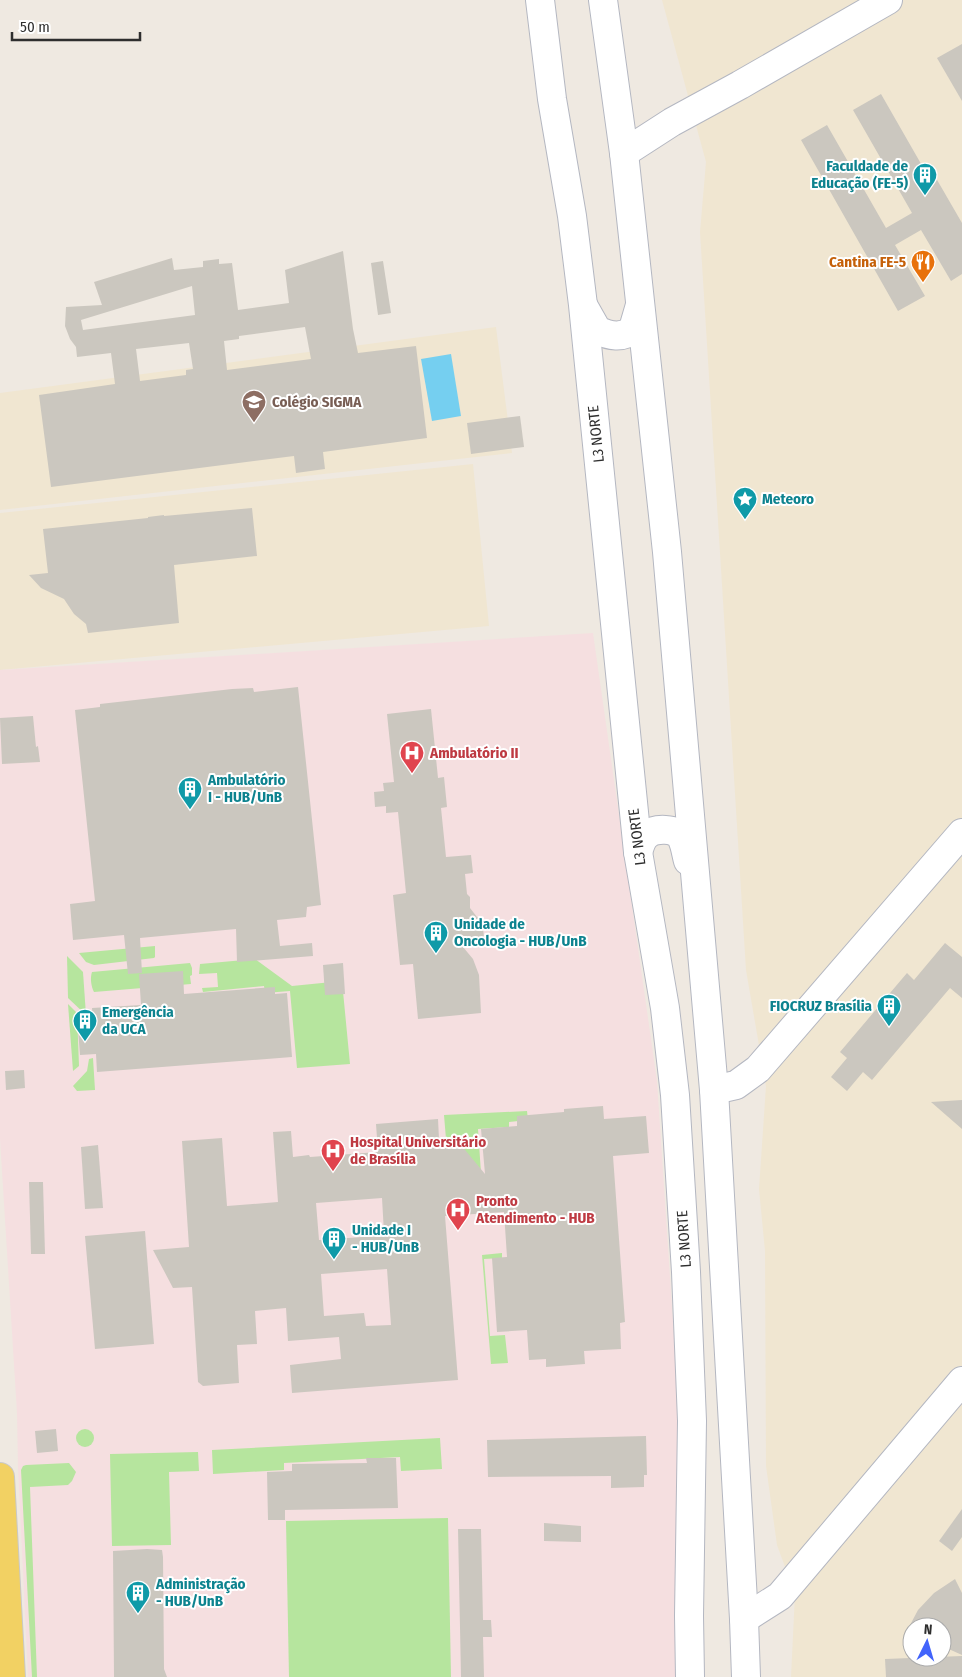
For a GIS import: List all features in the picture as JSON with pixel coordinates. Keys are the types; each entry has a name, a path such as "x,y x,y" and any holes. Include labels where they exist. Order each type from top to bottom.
{"main road":[{"name":"L3 NORTE","path":"540,0 552,99 572,216 583,305 638,852 670,1047 686,1272 692,1421 690,1677"},
{"path":"603,0 624,153 667,552 695,889 707,1003 714,1090 746,1677"},
{"path":"624,153 672,122 888,0"},
{"path":"583,305 597,330 613,336 624,335 633,329 640,304"},
{"path":"638,852 644,838 648,834 662,830 676,832 682,838 695,889"},
{"path":"714,1090 736,1086 758,1069 962,833"},
{"path":"744,1619 780,1596 962,1381"},
{"path":"0,1477 11,1677"}],"shaded area":[{"path":"662,0 962,0 962,1677 791,1677 795,1594 777,1545 766,1466 765,1251 759,1189 766,1086 746,970 700,232 706,162"},
{"name":"Colégio SIGMA","path":"496,327 512,453 0,510 0,393"},
{"path":"473,464 489,626 0,670 0,513"},
{"name":"Hospital Universitário de Brasília","path":"593,633 657,1081 681,1443 675,1677 28,1677 17,1413 0,1139 0,670"}],"green space":[{"path":"155,946 154,958 94,965 86,962 79,953"},
{"path":"67,956 83,972 86,1015 68,998"},
{"path":"255,959 292,986 342,981 350,1064 297,1068 290,991 265,993 264,986 203,992 202,988 218,987 217,973 199,974 200,964"},
{"path":"190,963 192,968 191,984 94,992 92,985 92,972"},
{"path":"68,1004 77,1013 79,1066 73,1071"},
{"path":"93,1058 95,1090 77,1091 73,1086 87,1071 89,1059"},
{"path":"527,1111 528,1120 509,1122 509,1127 478,1129 482,1188 470,1170 458,1139 455,1137 446,1139 444,1115"},
{"path":"502,1253 502,1258 484,1259 490,1336 505,1335 508,1363 491,1364 482,1255"},
{"path":"85,1429 91,1432 94,1438 91,1444 85,1447 79,1444 76,1438 79,1432"},
{"path":"440,1438 442,1469 401,1471 400,1457 284,1463 284,1470 213,1474 212,1450"},
{"path":"198,1452 199,1471 169,1472 171,1545 112,1546 110,1454"},
{"path":"69,1463 76,1472 68,1485 30,1487 37,1677 32,1677 21,1470 26,1465"},
{"path":"448,1518 451,1677 289,1677 286,1521"}],"water":[{"path":"451,354 461,416 432,421 421,359"}],"building":[{"path":"962,44 962,101 937,58"},
{"name":"Faculdade de Educação (FE-5)","path":"881,94 924,169 929,166 962,223 962,274 951,281 921,230 895,245 925,296 898,311 801,140 827,125 886,228 912,213 853,110"},
{"path":"343,251 358,353 416,346 427,438 323,452 325,469 296,473 294,456 51,487 39,395 115,384 111,353 77,357 76,347 70,339 65,326 66,307 102,305 94,282 172,258 174,270 203,267 203,261 219,259 219,264 232,263 238,310 289,303 285,270","holes":["192,286 195,315 83,330 81,320","305,327 311,359 227,370 224,341 239,339 239,336","189,343 193,369 186,370 186,375 140,381 136,349"]},
{"path":"383,261 391,313 378,315 371,263"},
{"path":"520,416 524,447 471,454 467,423"},
{"path":"252,508 257,556 174,565 179,623 88,633 86,624 74,614 64,599 41,588 29,575 48,573 43,529 164,515"},
{"name":"Ambulatório I - HUB/UnB","path":"298,687 321,905 307,907 306,917 277,920 280,946 312,943 313,956 237,962 236,929 140,938 142,973 128,974 124,935 73,940 70,904 95,901 75,710 100,707 100,704 232,689 253,688 254,692"},
{"path":"431,709 438,778 444,777 447,807 441,808 446,857 471,855 473,873 465,874 467,894 470,897 470,908 477,917 482,917 484,938 472,940 475,947 463,947 473,959 479,975 481,1013 418,1019 413,964 400,965 393,895 406,893 398,812 386,813 386,806 375,807 374,792 384,791 383,783 394,782 387,714"},
{"path":"33,716 36,747 38,746 40,762 2,764 0,718"},
{"name":"FIOCRUZ Brasília","path":"945,943 962,957 962,998 950,988 872,1080 863,1072 847,1091 831,1077 847,1058 840,1052 907,973 914,980"},
{"path":"343,963 345,994 325,995 323,965"},
{"path":"183,971 184,994 275,987 275,994 287,993 292,1057 97,1072 96,1054 80,1055 78,1030 94,1029 92,1008 141,1005 139,974"},
{"path":"24,1070 25,1088 6,1090 5,1071"},
{"path":"962,1100 962,1129 931,1102"},
{"path":"603,1106 604,1119 646,1116 649,1153 613,1156 625,1322 620,1323 621,1349 584,1351 585,1364 546,1367 546,1359 529,1360 527,1330 497,1332 492,1258 507,1257 504,1212 445,1216 458,1380 292,1393 290,1365 341,1359 339,1337 288,1341 286,1308 255,1311 257,1344 237,1345 239,1383 203,1386 198,1382 192,1287 173,1288 153,1250 189,1247 182,1141 222,1138 227,1206 278,1202 273,1132 291,1131 293,1157 378,1152 376,1124 438,1119 439,1139 456,1139 485,1174 481,1129 517,1126 517,1116 564,1112 564,1109","holes":["382,1198 384,1233 377,1234 377,1236 319,1240 316,1203","387,1269 391,1325 366,1326 364,1313 324,1316 321,1274"]},
{"path":"98,1145 103,1208 85,1209 81,1147"},
{"path":"29,1182 43,1182 45,1254 31,1254"},
{"path":"145,1231 154,1344 95,1349 85,1236"},
{"path":"56,1429 58,1451 37,1453 35,1431"},
{"path":"646,1436 647,1475 644,1475 644,1487 611,1488 611,1476 488,1477 487,1440"},
{"path":"366,1458 396,1458 398,1508 285,1510 285,1520 268,1520 267,1472 292,1471 292,1464 367,1463"},
{"path":"962,1509 962,1537 952,1551 939,1541"},
{"path":"544,1523 581,1526 581,1542 544,1541"},
{"path":"458,1529 481,1529 483,1620 491,1620 492,1637 483,1637 484,1677 461,1677"},
{"name":"Administração - HUB/UnB","path":"162,1550 164,1669 167,1677 114,1677 113,1551"},
{"path":"955,1579 962,1593 962,1655 952,1650 952,1617 914,1617 918,1610 934,1593"},
{"path":"952,1656 962,1656 962,1677 886,1677 885,1659 902,1658 902,1667 952,1667"}],"place":[{"name":"Faculdade de Educação (FE-5)","path":"925,196"},
{"name":"Cantina FE-5","path":"923,283"},
{"name":"Colégio SIGMA","path":"254,423"},
{"name":"Meteoro","path":"745,520"},
{"name":"Ambulatório II","path":"412,774"},
{"name":"Ambulatório I - HUB/UnB","path":"190,810"},
{"name":"Unidade de Oncologia - HUB/UnB","path":"436,954"},
{"name":"FIOCRUZ Brasília","path":"889,1027"},
{"name":"Emergência da UCA","path":"85,1042"},
{"name":"Hospital Universitário de Brasília","path":"333,1172"},
{"name":"Pronto Atendimento - HUB","path":"458,1231"},
{"name":"Unidade I - HUB/UnB","path":"334,1260"},
{"name":"Administração - HUB/UnB","path":"138,1614"}]}
